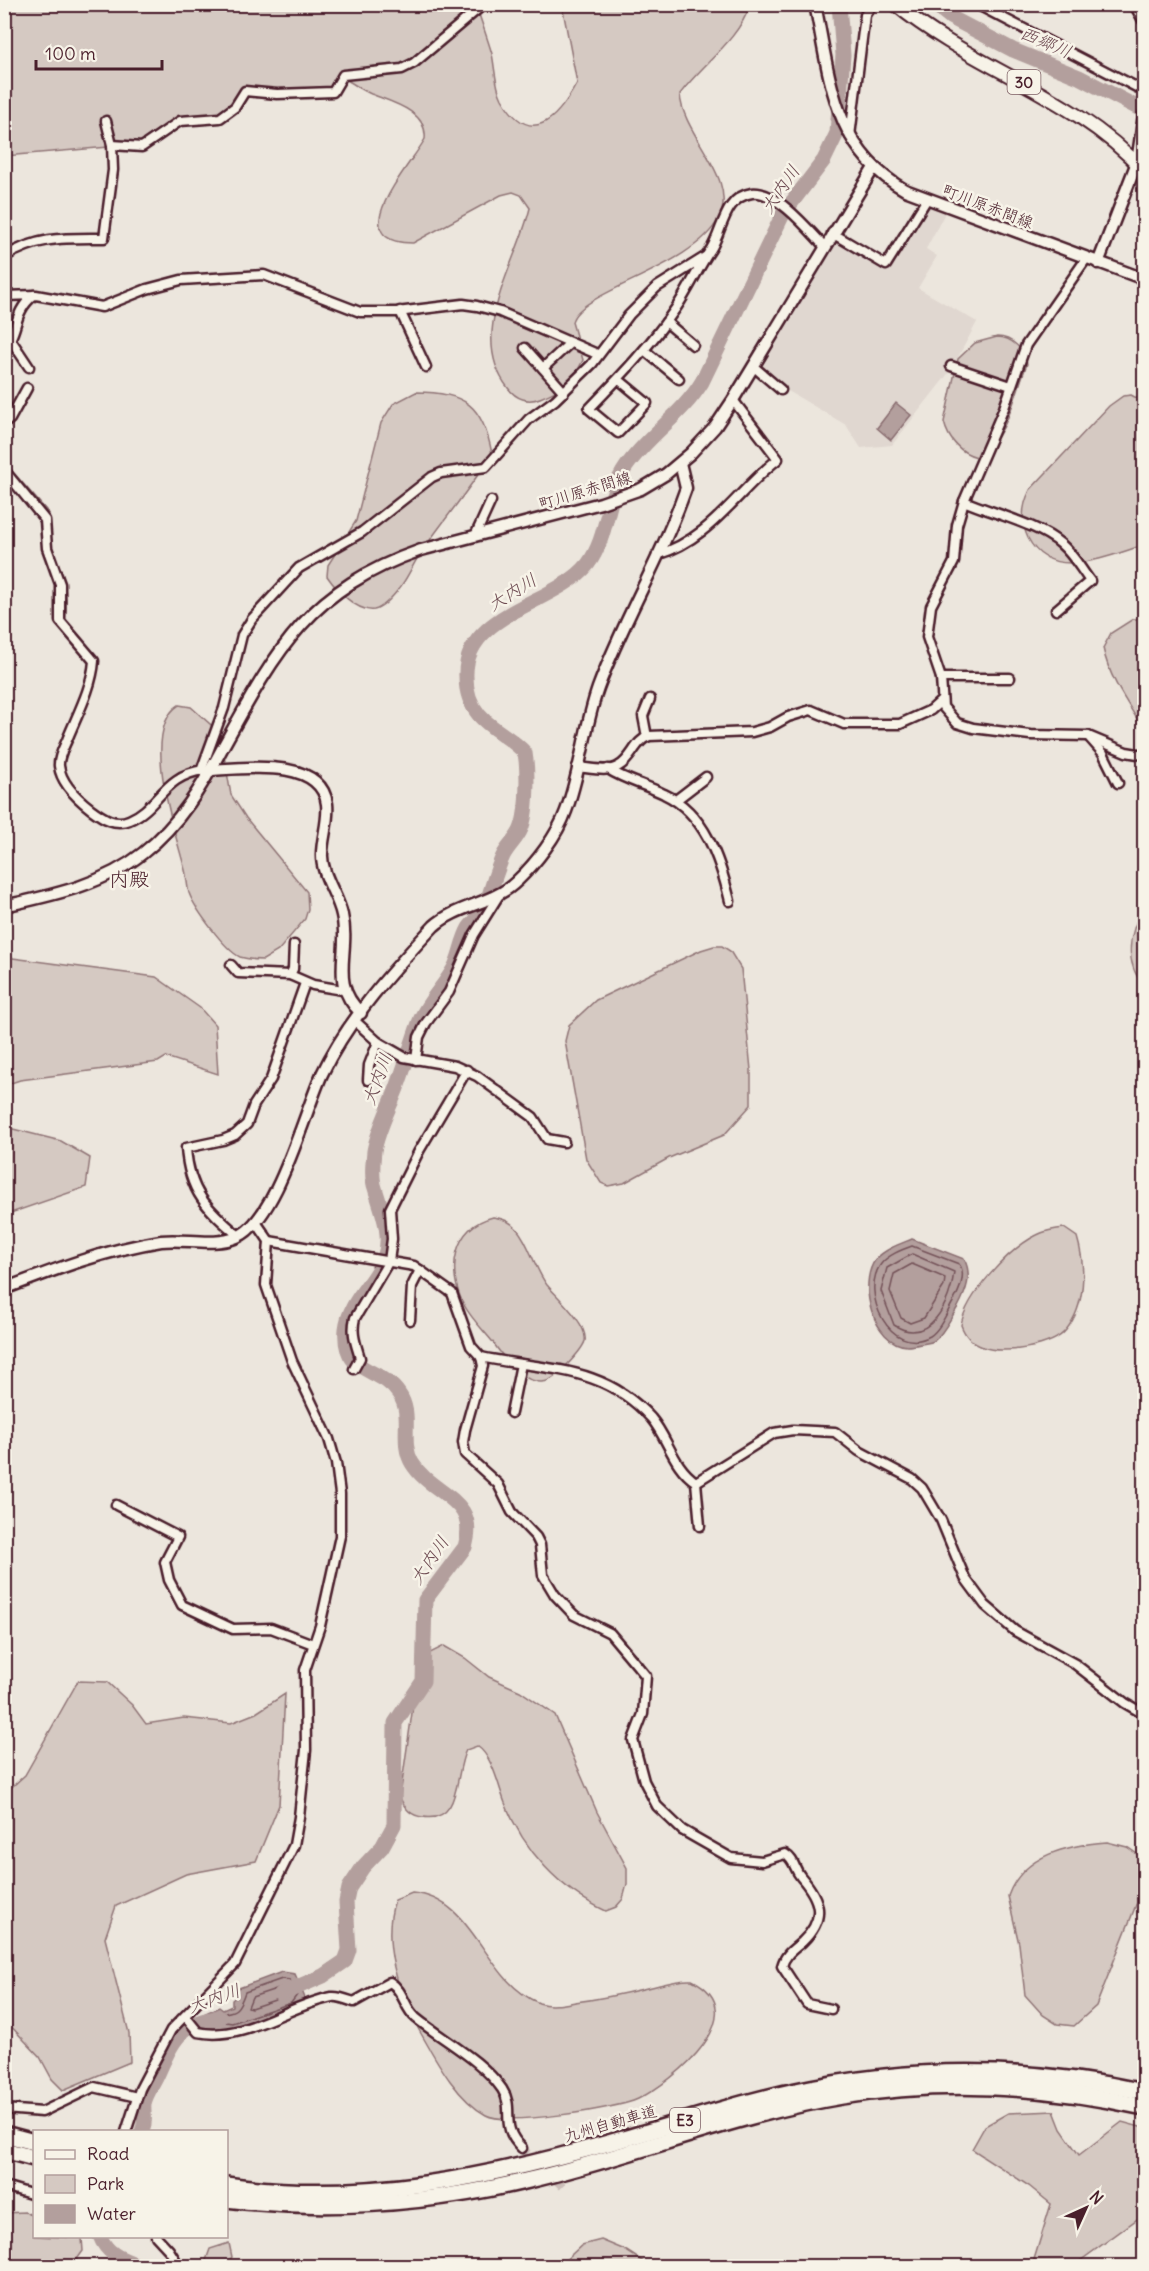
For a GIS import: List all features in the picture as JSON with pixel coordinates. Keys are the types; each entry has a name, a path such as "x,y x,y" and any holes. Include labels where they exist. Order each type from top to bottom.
{"highway":[{"name":"九州自動車道","path":"228,2185 298,2191 348,2191 465,2179 522,2167 755,2100 830,2084 907,2073 956,2071 1018,2073 1062,2077 1144,2092"},
{"name":"九州自動車道","path":"228,2199 300,2205 348,2205 430,2199 479,2191 527,2181 771,2111 877,2091 952,2085 1013,2088 1059,2091 1144,2107"},
{"path":"4,2134 33,2142"},
{"path":"4,2150 33,2159"},
{"path":"4,2155 33,2159"}],"main road":[{"name":"30","path":"895,4 938,35 1056,100 1109,138 1141,166"}],"street":[{"path":"112,145 142,147 180,121 220,118 235,107 245,91 277,94 333,92 343,75 402,69 414,63 484,4"},
{"path":"816,4 837,108 850,137 873,169"},
{"path":"850,137 865,15 872,4"},
{"path":"976,4 1144,91"},
{"path":"1135,4 1144,20"},
{"path":"4,257 37,241 65,237 104,238 113,170 112,145 106,121"},
{"path":"1098,263 1141,166 1143,121"},
{"name":"町川原赤間線","path":"4,906 70,891 128,864 174,824 267,669 292,633 319,605 354,579 381,565 420,550 619,498 654,482 680,463 710,433 733,400 824,246 873,169 906,190 927,199 1144,279"},
{"path":"618,380 647,403 618,433 589,409 644,351 666,322 714,242 720,223 734,202 744,195 763,194 795,214 824,246"},
{"path":"832,233 886,265 927,199"},
{"path":"206,770 242,635 252,619 299,568 362,532 432,477 441,473 486,467 529,419 564,392 592,364 597,354 615,338 629,315 657,286 705,257"},
{"path":"1086,259 1033,332 1004,408 964,501 957,525 954,562 931,606 928,622 930,649 941,678 942,700 951,718 964,726 1030,735 1088,736 1126,752 1144,755"},
{"path":"4,296 34,295 102,307 147,289 181,280 264,275 360,312 399,311 444,305 477,306 500,312 569,344 597,354"},
{"path":"29,367 8,343 20,309 34,295"},
{"path":"399,311 426,367"},
{"path":"666,322 693,345"},
{"path":"543,368 569,344"},
{"path":"525,348 564,392"},
{"path":"644,351 679,378"},
{"path":"753,366 781,390"},
{"path":"951,366 1011,387"},
{"path":"4,424 10,419 27,388"},
{"path":"657,555 674,550 705,532 761,473 778,459 733,400"},
{"path":"416,1060 419,1037 426,1023 449,992 474,935 499,896 518,881 560,825 571,797 598,688 686,488 680,463"},
{"path":"4,470 45,520 47,548 60,584 60,621 93,661 90,682 59,760 65,782 90,808 109,821 120,822 140,813 162,790 183,775 206,770 261,767 294,771 310,777 327,802 322,857 343,916 343,990 358,1017 378,1042 404,1057 467,1070 533,1117 547,1139 564,1142"},
{"path":"475,536 491,501"},
{"path":"964,501 1036,528 1061,544 1072,555 1090,581 1056,610"},
{"path":"941,678 1010,678"},
{"path":"647,737 643,716 650,699"},
{"path":"608,770 620,766 647,737 752,732 811,710 844,724 900,724 931,710 942,700"},
{"path":"1088,736 1103,753 1118,783"},
{"path":"577,767 608,770 676,800 698,820 710,842 730,901"},
{"path":"676,800 706,777"},
{"path":"4,1289 104,1252 162,1241 226,1240 239,1236 256,1222 278,1186 322,1074 358,1017 434,926 445,916 499,896"},
{"path":"290,975 293,969 294,945"},
{"path":"231,966 238,973 290,975 305,983 343,990"},
{"path":"239,1236 217,1218 199,1196 188,1172 186,1148 223,1140 235,1135 248,1124 254,1106 271,1079 305,983"},
{"path":"368,1080 369,1065 378,1042"},
{"path":"354,1369 360,1358 354,1335 355,1318 389,1261 392,1239 390,1209 419,1151 467,1070"},
{"path":"125,2130 137,2097 162,2044 171,2030 235,1964 294,1845 306,1750 305,1670 320,1626 340,1536 340,1494 336,1462 329,1439 292,1361 266,1285 270,1241 256,1222"},
{"path":"270,1241 389,1261 420,1270 452,1293 471,1346 481,1357 483,1366 463,1442 467,1458 498,1484 512,1512 536,1538 543,1575 562,1603 574,1615 610,1633 646,1676 645,1707 633,1740 644,1781 657,1806 682,1830 731,1858 762,1861 785,1854 793,1860 798,1874 813,1889 818,1908 813,1928 784,1959 782,1966 807,2004 831,2009"},
{"path":"410,1320 412,1286 420,1270"},
{"path":"481,1357 584,1373 628,1396 652,1420 670,1452 688,1477 696,1482"},
{"path":"512,1413 521,1364"},
{"path":"696,1482 774,1433 793,1430 835,1432 859,1451 912,1479 922,1488 941,1520 965,1578 994,1612 1015,1631 1075,1664 1125,1703 1144,1714"},
{"path":"696,1482 700,1526"},
{"path":"116,1505 178,1537 165,1562 173,1590 182,1605 233,1629 271,1628 313,1644"},
{"path":"185,2016 198,2032 219,2034 257,2024 334,1997 354,2002 390,1982 398,1988 413,2016 494,2078 504,2092 511,2138 522,2148"},
{"path":"4,2109 42,2112 94,2087 137,2097"},
{"path":"4,2186 33,2195"},
{"path":"158,2238 179,2266"}],"shaded area":[{"path":"930,206 946,211 926,249 937,256 918,288 977,322 951,370 892,445 861,448 846,425 783,388 764,373 762,368 837,240 886,269 926,208"}],"green space":[{"path":"4,5 476,5 492,54 502,99 512,114 523,122 533,125 552,117 561,108 577,83 562,5 750,5 737,30 680,94 690,125 716,172 722,188 723,203 719,218 706,236 686,251 594,300 579,311 572,322 583,360 579,367 566,384 554,392 536,399 522,399 508,388 496,367 492,345 493,322 498,299 530,208 521,195 513,192 501,195 413,243 391,240 381,230 380,217 395,183 425,139 424,129 421,121 407,109 345,79 337,95 284,97 246,93 232,116 208,123 178,124 147,149 138,151 109,147 5,156"},
{"path":"997,337 1008,339 1017,345 1024,354 1027,364 1003,428 996,440 977,457 965,452 956,444 948,434 944,422 958,359 975,343"},
{"path":"416,392 447,395 469,405 483,424 492,454 421,552 396,593 382,607 367,610 347,599 336,587 327,576 328,565 356,521 381,423 393,404"},
{"path":"1131,395 1144,402 1144,545 1081,562 1065,563 1051,560 1038,552 1025,532 1023,514 1030,490 1109,406 1123,396"},
{"path":"1133,619 1144,619 1144,730 1114,680 1103,648 1111,633"},
{"path":"179,705 191,707 220,733 231,795 246,818 307,892 308,909 305,919 278,951 263,960 243,958 234,953 211,928 189,893 169,809 161,759 162,736 167,718"},
{"path":"1144,907 1144,986 1133,967 1130,947 1135,926"},
{"path":"714,946 722,946 730,951 741,969 751,1070 751,1105 724,1135 669,1158 624,1183 608,1186 601,1183 586,1159 565,1041 569,1025 596,1000"},
{"path":"5,957 156,977 200,1008 215,1025 218,1074 166,1057 158,1062 20,1080 5,1085"},
{"path":"5,1127 61,1141 90,1158 86,1187 5,1215"},
{"path":"493,1217 512,1224 517,1229 547,1285 577,1319 585,1334 583,1345 570,1362 557,1375 542,1382 529,1379 511,1365 470,1315 458,1292 455,1265 462,1240 469,1230"},
{"path":"1064,1228 1077,1237 1083,1273 1081,1297 1073,1320 1066,1330 1050,1341 1014,1350 991,1349 972,1341 961,1325 971,1300 980,1287 1002,1261 1026,1241 1044,1232"},
{"path":"444,1646 465,1658 489,1677 520,1691 555,1715 597,1812 627,1868 627,1884 623,1899 616,1907 606,1911 589,1902 573,1892 545,1867 513,1821 491,1764 477,1746 466,1750 455,1795 451,1805 444,1812 436,1817 423,1817 408,1811 404,1805 400,1797 419,1664 426,1655"},
{"path":"78,1681 107,1682 132,1705 146,1724 184,1718 231,1723 256,1713 285,1694 279,1805 256,1861 186,1874 116,1906 105,1938 129,2033 130,2062 63,2090 52,2079 40,2057 5,2020 4,1794 25,1775"},
{"path":"1107,1842 1127,1847 1144,1859 1144,1895 1136,1905 1096,2006 1074,2026 1057,2024 1043,2015 1025,1995 1019,1944 1008,1896 1024,1870 1036,1861 1063,1849"},
{"path":"412,1893 433,1898 451,1909 504,1976 520,1992 539,2003 566,2004 675,1981 692,1980 710,1994 716,2010 713,2028 703,2046 688,2063 638,2099 561,2115 515,2119 486,2115 465,2099 447,2077 411,2016 398,1984 391,1950 391,1916 395,1900"},
{"path":"1054,2111 1061,2129 1079,2155 1122,2122 1144,2128 1144,2214 1073,2266 1032,2266 1051,2204 1029,2186 972,2149 985,2126 1008,2113"},
{"path":"25,2212 33,2216 33,2238 82,2238 83,2251 72,2266 5,2266 5,2213"},
{"path":"601,2240 625,2250 650,2266 559,2266 582,2245"},
{"path":"229,2243 232,2257 225,2266 204,2266 210,2249"}],"water":[{"path":"896,403 911,415 891,440 877,428"},
{"path":"912,1239 964,1259 968,1277 961,1301 938,1338 931,1342 907,1346 895,1343 877,1324 868,1297 868,1282 870,1270 880,1255"},
{"path":"282,1972 295,1974 305,1998 295,2008 233,2029 203,2030 199,2016 219,2007 223,2010 232,2006 232,2000 237,1996 236,1989"}],"waterway":[{"name":"大内川","path":"281,1994 323,1976 345,1961 349,1950 346,1902 349,1888 363,1867 382,1847 394,1825 395,1723 423,1681 425,1600 465,1547 468,1531 466,1518 460,1508 421,1474 412,1463 408,1455 406,1411 403,1402 391,1385 356,1363 346,1344 346,1329 352,1310 380,1267 386,1249 387,1231 373,1174 374,1151 378,1135 422,1016 451,973 467,933 483,911 500,863 519,833 525,812 527,780 525,753 484,720 473,706 466,682 469,655 479,638 495,623 574,578 588,564 600,541 619,478 644,445 685,405 702,382 783,214 824,160 837,133 843,55 839,4"},
{"name":"西郷川","path":"934,4 950,17 1013,50 1079,77 1144,111"},
{"path":"4,462 49,514"},
{"path":"50,523 51,543"},
{"path":"51,549 64,582 65,618"},
{"name":"大内川","path":"142,2130 146,2098 178,2036 195,2024 220,2018"},
{"name":"大内川","path":"101,2238 111,2252 140,2266"}],"tunnel":[{"path":"522,2148 564,2188"}],"district":[{"name":"内殿","path":"129,878"}]}
